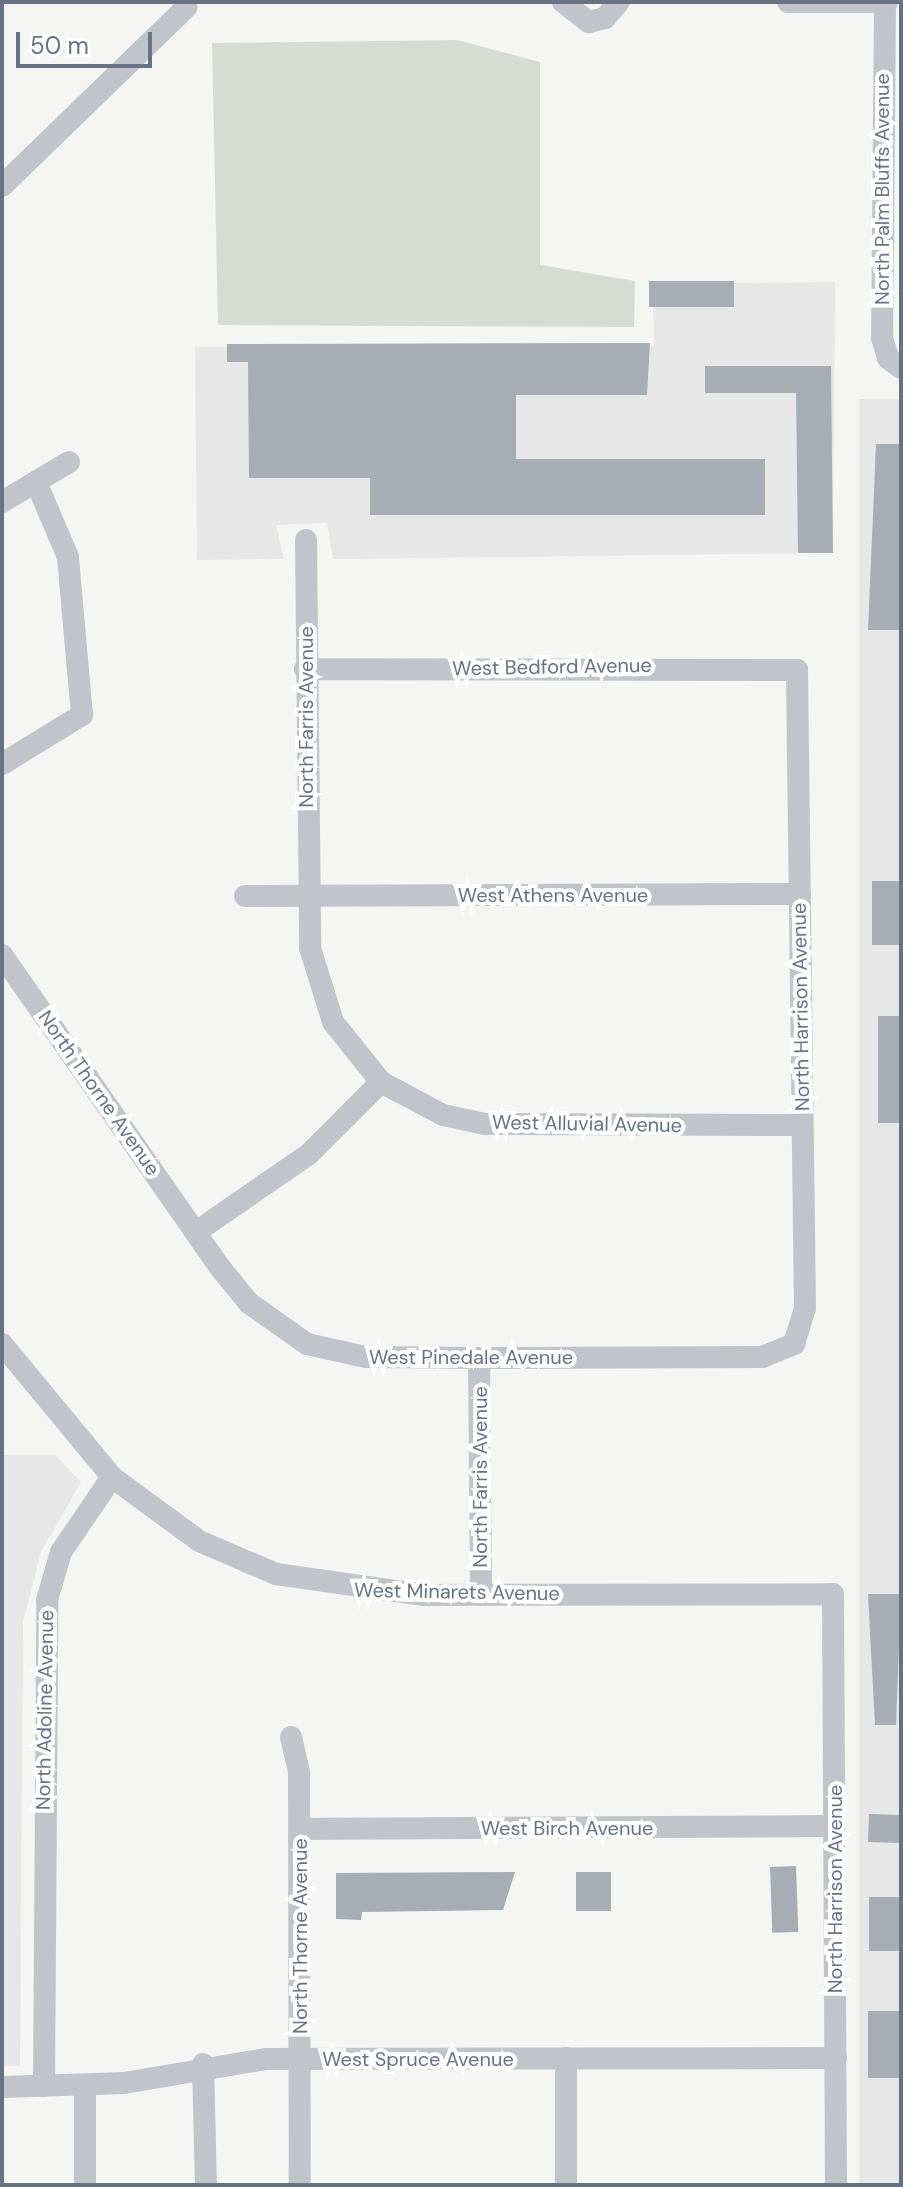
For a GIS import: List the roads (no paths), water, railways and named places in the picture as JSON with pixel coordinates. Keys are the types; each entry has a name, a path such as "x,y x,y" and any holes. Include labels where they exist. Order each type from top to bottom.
{"street":[{"path":"563,2 589,22 605,18 619,2"},
{"path":"788,2 886,3"},
{"name":"North Palm Bluffs Avenue","path":"886,3 891,212 882,338 888,358 901,368"},
{"path":"2,186 187,7"},
{"path":"2,502 69,462"},
{"path":"2,764 82,715 68,557 36,482"},
{"name":"North Farris Avenue","path":"306,540 307,895 310,948 328,1010 381,1082"},
{"name":"West Bedford Avenue","path":"305,669 797,670"},
{"name":"North Harrison Avenue","path":"794,1344 805,1309 797,670"},
{"name":"West Athens Avenue","path":"307,895 800,894"},
{"path":"245,896 307,895"},
{"name":"North Thorne Avenue","path":"2,955 196,1232"},
{"path":"196,1232 309,1154 381,1082"},
{"name":"West Alluvial Avenue","path":"381,1082 443,1115 485,1124 802,1125"},
{"name":"West Pinedale Avenue","path":"196,1232 249,1303 307,1344 366,1357 762,1357 794,1344"},
{"path":"2,1344 112,1477"},
{"name":"North Farris Avenue","path":"479,1358 481,1595"},
{"name":"West Minarets Avenue","path":"112,1477 199,1541 276,1574 375,1593 833,1594"},
{"name":"North Adoline Avenue","path":"44,2086 47,1600 61,1552 112,1477"},
{"name":"North Harrison Avenue","path":"833,1594 836,2185"},
{"name":"North Thorne Avenue","path":"291,1737 300,1829 300,2185"},
{"name":"West Birch Avenue","path":"300,1829 835,1826"},
{"path":"566,2058 566,2185"},
{"name":"West Spruce Avenue","path":"2,2087 85,2086 203,2064 300,2059 836,2058"},
{"path":"203,2064 206,2185"},
{"path":"85,2086 85,2185"}]}
